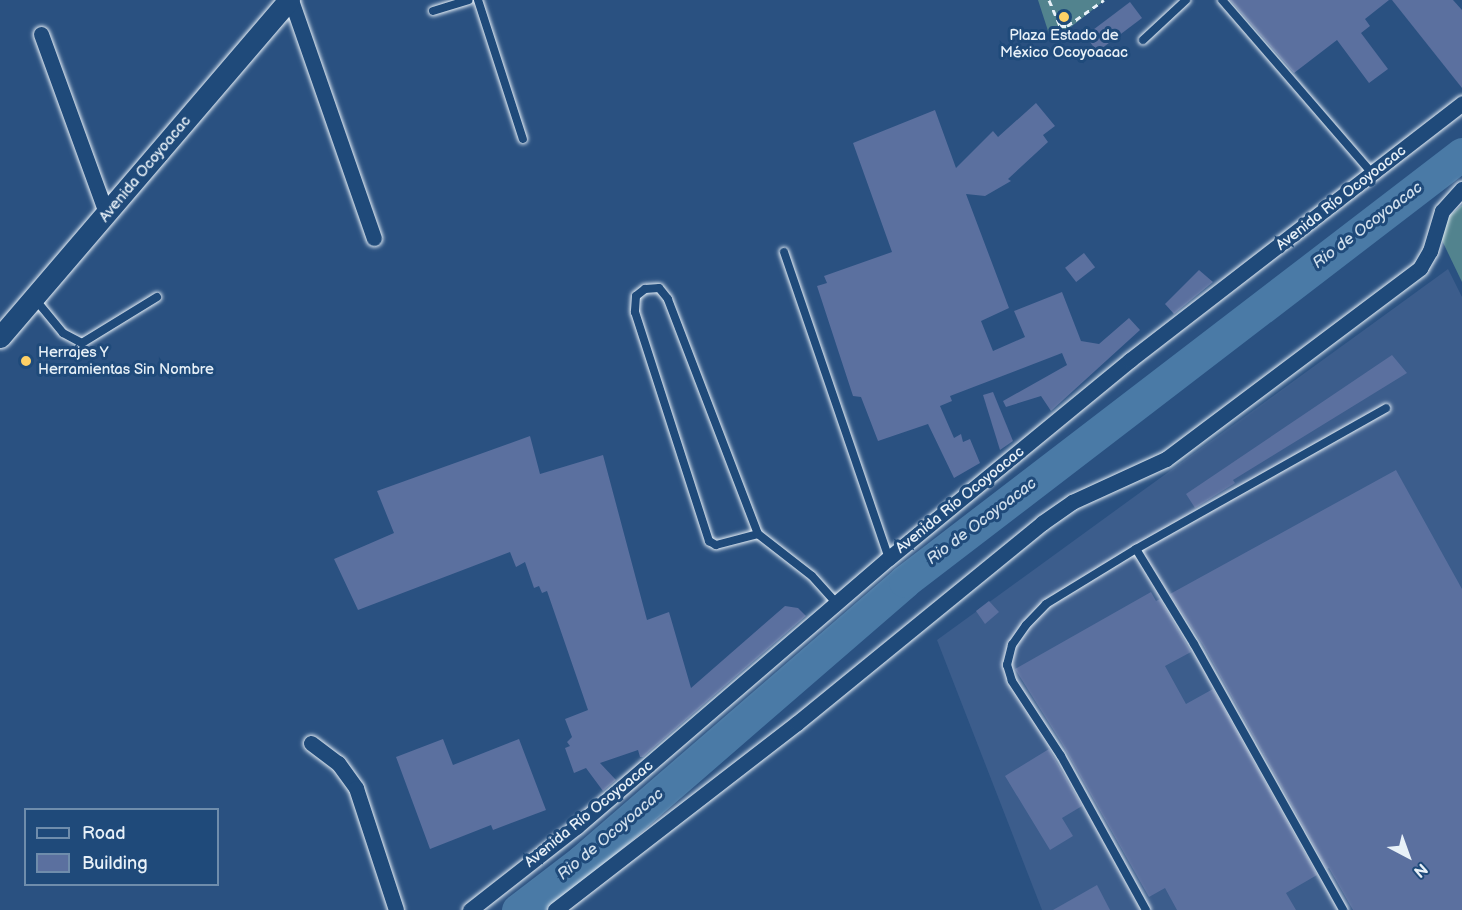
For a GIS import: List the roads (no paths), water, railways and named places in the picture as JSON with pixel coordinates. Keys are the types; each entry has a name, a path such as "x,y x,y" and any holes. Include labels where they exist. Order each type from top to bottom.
{"main road":[{"name":"Avenida Ocoyoacac","path":"0,337 290,0"}],"street":[{"path":"290,0 374,238"},
{"path":"41,34 107,215"},
{"name":"Avenida Río Ocoyoacac","path":"470,910 576,827 890,558 1130,360 1462,103"},
{"path":"555,910 797,723 1042,523 1072,502 1166,459 1420,268 1430,251 1442,211 1462,189"},
{"path":"311,743 338,763 356,788 396,910"}],"lane":[{"path":"433,11 468,0"},
{"path":"478,0 523,139"},
{"path":"1143,40 1186,0"},
{"path":"1222,0 1373,174"},
{"path":"784,252 890,558"},
{"path":"758,534 716,545 709,541 635,312 636,296 645,289 659,288 668,299 758,534 812,576 837,604"},
{"path":"34,298 63,333 82,343 156,297"},
{"path":"1146,910 1060,756 1012,681 1007,665 1008,656 1017,636 1046,604 1136,549 1386,408"},
{"path":"1136,549 1194,644 1343,910"}],"waterway":[{"name":"Rio de Ocoyoacac","path":"518,910 582,861 905,581 1462,154"}],"place":[{"name":"Plaza Estado de México Ocoyoacac","path":"1064,17"},
{"name":"Herrajes Y Herramientas Sin Nombre","path":"26,361"}]}
